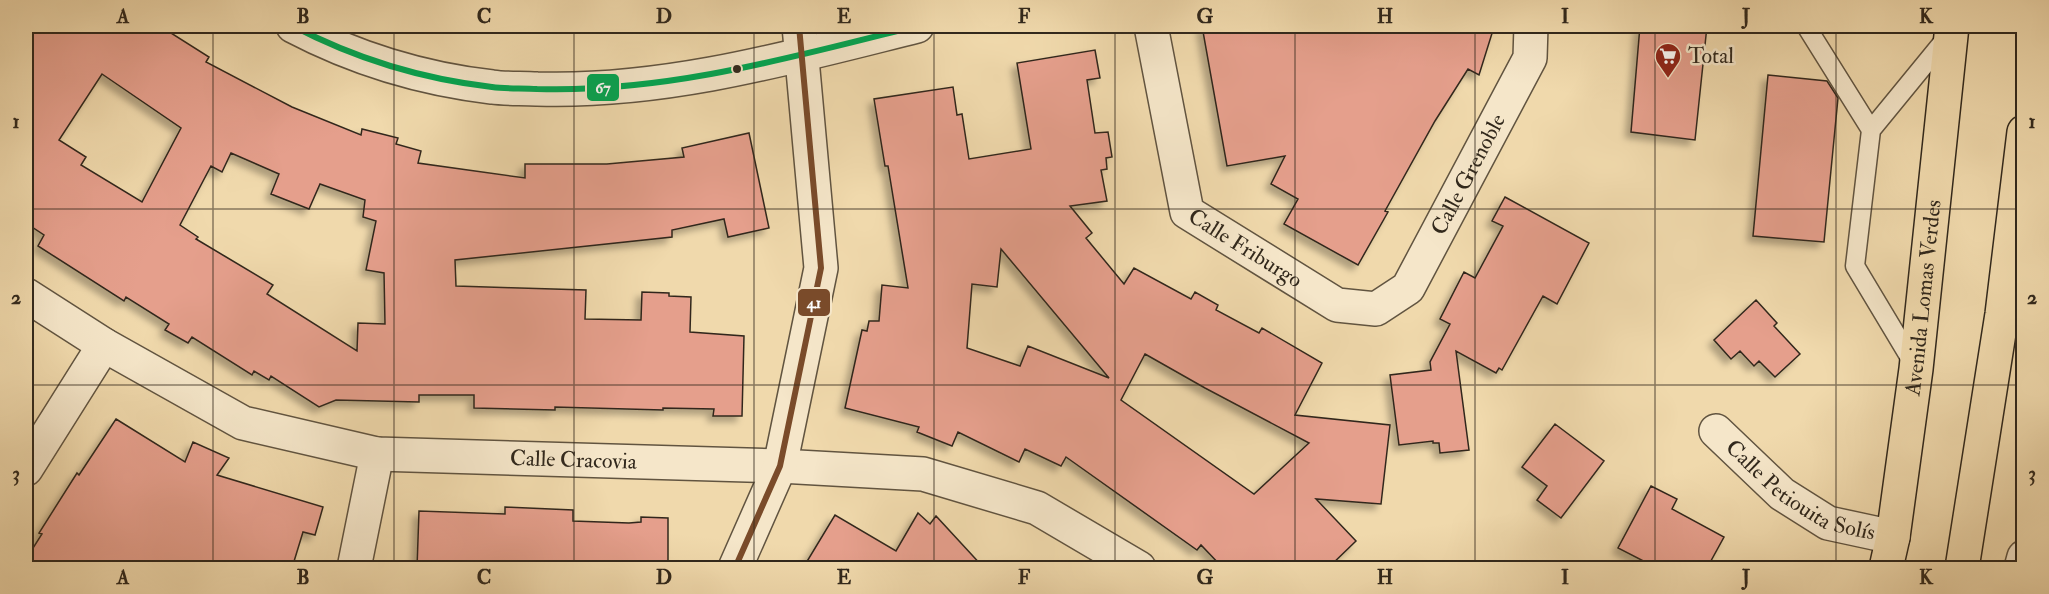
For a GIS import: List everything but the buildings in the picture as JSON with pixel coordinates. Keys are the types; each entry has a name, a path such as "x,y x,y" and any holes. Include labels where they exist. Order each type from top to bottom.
{"main road":[{"name":"Avenida Lomas Verdes","path":"1886,568 1893,537 1916,369 1951,29"},
{"path":"1962,568 2002,314 2024,132"}],"street":[{"path":"293,26 321,40 373,60 418,73 492,88 597,89 650,84 800,40 917,26"},
{"name":"Calle Friburgo","path":"1150,26 1186,212 1337,305 1378,308"},
{"name":"Calle Grenoble","path":"1378,308 1408,288 1530,58 1531,26"},
{"path":"735,568 780,466 821,268 800,40"},
{"name":"Calle Cracovia","path":"26,295 104,345 243,423 377,454 780,466 923,474 1037,508 1139,568"},
{"path":"26,469 104,345"},
{"name":"Calle Petiouita Solís","path":"1716,431 1782,494 1828,523 1893,537"},
{"path":"354,568 377,454"},
{"path":"2021,568 2024,557"}],"lane":[{"path":"1806,26 1871,130"},
{"path":"1916,369 1855,266 1871,130 1951,29"}],"transit line":[{"name":"67","path":"293,26 340,48 415,73 492,87 537,89 585,89 681,79 776,61 917,26"},
{"name":"41","path":"735,568 780,466 821,268 799,26"}],"place":[{"name":"Total","path":"1668,79"}]}
